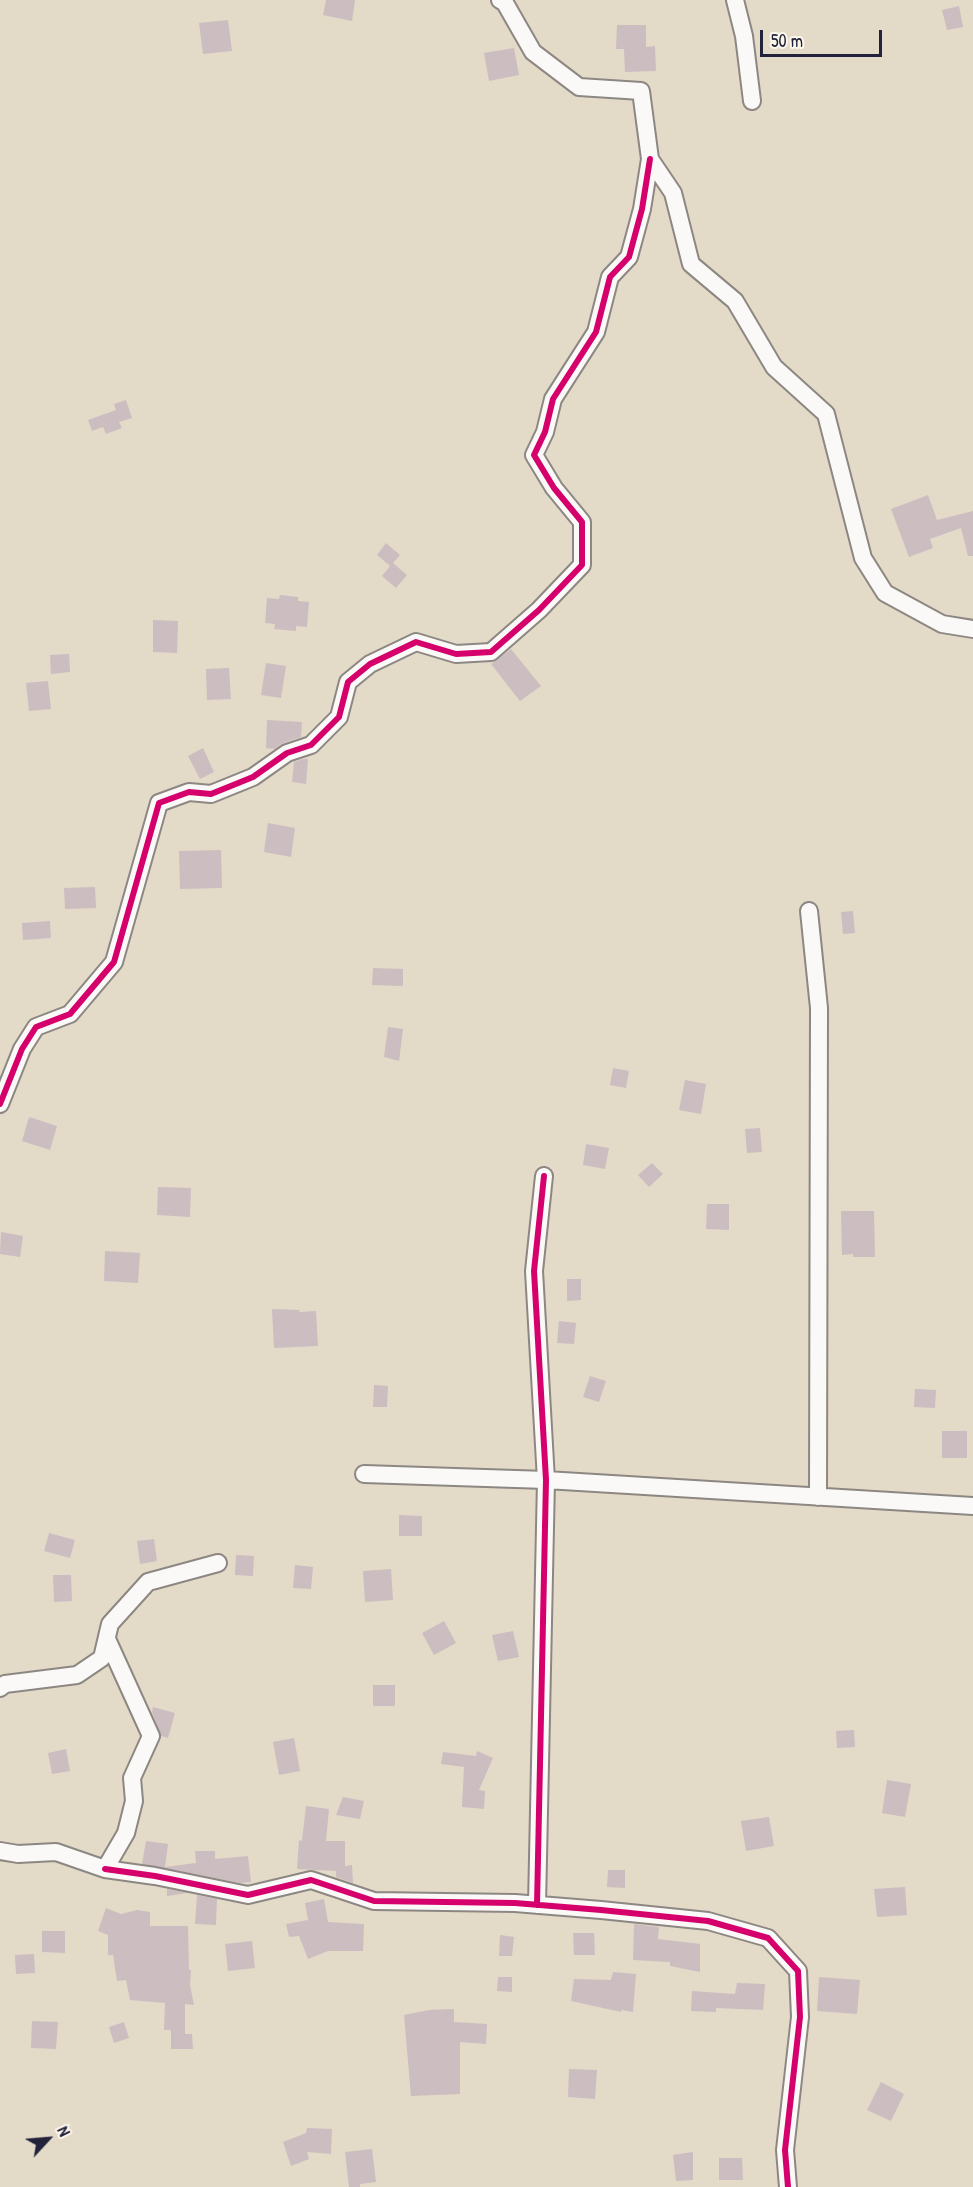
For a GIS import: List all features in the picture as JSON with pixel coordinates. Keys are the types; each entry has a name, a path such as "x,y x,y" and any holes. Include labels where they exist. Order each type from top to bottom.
{"street":[{"path":"0,1104 2,1104 22,1049 36,1027 70,1014 114,962 159,803 189,792 211,794 253,777 287,753 311,745 339,717 348,682 370,664 416,642 456,654 491,652 539,610 582,565 582,522 554,488 534,455 545,432 553,399 596,332 610,277 629,257 642,209 650,159 640,92 579,87 533,52 505,3 500,0"},
{"path":"735,0 744,36 752,101"},
{"path":"650,159 673,193 691,264 735,301 774,367 826,414 863,558 885,593 942,624 973,629"},
{"path":"809,911 819,1008 818,1497"},
{"path":"537,1905 546,1480 534,1271 544,1176"},
{"path":"364,1474 546,1480 973,1506"},
{"path":"0,1688 5,1684 77,1675 102,1658 110,1624 148,1582 218,1563"},
{"path":"105,1869 126,1833 134,1801 132,1778 151,1736 106,1640"},
{"path":"0,1851 18,1854 56,1852 105,1869 248,1894 311,1880 374,1901 537,1905 708,1921 768,1938 798,1971 800,2017 785,2150 788,2187"}],"building":[{"path":"326,0 355,0 352,21 323,15"},
{"path":"959,6 963,27 947,30 942,10"},
{"path":"228,20 232,51 203,54 199,23"},
{"path":"617,25 646,25 646,47 655,46 656,71 625,72 624,49 616,49"},
{"path":"514,48 519,75 489,81 484,53"},
{"path":"126,400 132,418 119,422 122,428 106,434 103,427 92,431 88,420 116,410 114,404"},
{"path":"928,495 937,520 973,511 973,556 968,556 961,528 930,539 933,548 909,557 891,509"},
{"path":"386,543 400,555 393,563 407,575 396,588 382,576 390,566 377,555"},
{"path":"280,595 298,597 298,601 309,602 307,627 296,626 296,631 274,629 275,624 265,623 267,598 279,599"},
{"path":"153,620 178,621 177,653 153,652"},
{"path":"511,649 541,686 520,701 491,664"},
{"path":"69,654 70,672 51,674 50,655"},
{"path":"266,663 286,666 281,698 261,695"},
{"path":"229,668 231,699 207,700 206,669"},
{"path":"48,681 51,709 29,711 26,683"},
{"path":"267,720 302,722 301,737 283,743 275,749 266,748"},
{"path":"203,748 214,772 200,779 188,756"},
{"path":"308,759 306,784 292,782 294,762"},
{"path":"268,823 295,828 291,857 264,852"},
{"path":"221,850 222,888 180,889 179,851"},
{"path":"95,887 96,908 65,909 64,888"},
{"path":"853,911 855,933 843,934 841,912"},
{"path":"50,921 51,938 23,940 22,923"},
{"path":"373,968 403,969 403,986 372,985"},
{"path":"388,1027 403,1029 399,1061 384,1057"},
{"path":"613,1068 629,1071 626,1088 610,1085"},
{"path":"685,1080 706,1084 701,1114 679,1110"},
{"path":"29,1117 57,1126 50,1150 22,1141"},
{"path":"760,1128 762,1152 747,1153 745,1129"},
{"path":"586,1144 609,1148 605,1169 583,1165"},
{"path":"652,1163 663,1174 649,1187 638,1175"},
{"path":"158,1187 191,1188 190,1217 157,1215"},
{"path":"707,1204 729,1204 729,1230 706,1229"},
{"path":"841,1211 874,1211 875,1257 842,1255"},
{"path":"1,1232 23,1236 20,1257 0,1254"},
{"path":"105,1251 140,1253 138,1283 104,1281"},
{"path":"567,1279 581,1279 581,1300 567,1301"},
{"path":"272,1309 316,1311 318,1346 274,1348"},
{"path":"559,1321 576,1323 574,1344 557,1343"},
{"path":"590,1376 606,1381 599,1402 583,1397"},
{"path":"374,1385 388,1386 387,1407 373,1407"},
{"path":"915,1389 936,1390 935,1408 914,1407"},
{"path":"942,1431 967,1431 967,1458 942,1458"},
{"path":"399,1515 422,1516 422,1536 399,1536"},
{"path":"49,1533 75,1540 70,1558 44,1551"},
{"path":"154,1539 157,1561 140,1564 137,1541"},
{"path":"236,1555 254,1556 253,1576 235,1575"},
{"path":"295,1565 313,1567 311,1589 293,1588"},
{"path":"391,1569 393,1600 365,1602 363,1571"},
{"path":"53,1575 71,1575 72,1601 54,1602"},
{"path":"444,1621 456,1643 434,1655 422,1633"},
{"path":"513,1631 519,1657 498,1661 492,1635"},
{"path":"373,1685 395,1685 395,1706 373,1706"},
{"path":"153,1707 175,1713 168,1738 161,1736 152,1712"},
{"path":"854,1730 855,1747 837,1748 836,1731"},
{"path":"294,1738 300,1771 279,1775 273,1742"},
{"path":"66,1749 70,1771 52,1774 48,1753"},
{"path":"477,1751 493,1758 479,1790 485,1791 484,1809 462,1807 464,1767 441,1764 443,1752 476,1756"},
{"path":"887,1780 911,1784 905,1817 882,1813"},
{"path":"343,1797 364,1801 360,1819 336,1815"},
{"path":"306,1806 329,1809 326,1841 345,1841 345,1866 352,1865 353,1883 336,1877 336,1871 297,1869 299,1840 302,1841"},
{"path":"769,1817 774,1846 746,1851 741,1821"},
{"path":"146,1841 168,1844 165,1867 196,1863 195,1851 215,1851 215,1859 248,1856 251,1882 240,1883 142,1864"},
{"path":"608,1870 625,1870 625,1888 607,1887"},
{"path":"905,1887 907,1915 877,1917 874,1889"},
{"path":"167,1889 188,1893 167,1896"},
{"path":"197,1895 217,1899 216,1925 195,1924"},
{"path":"324,1899 328,1922 364,1924 363,1951 328,1951 308,1959 299,1936 289,1937 286,1924 308,1920 305,1903"},
{"path":"106,1908 121,1914 137,1910 150,1912 150,1926 188,1926 190,1985 194,2005 185,2004 185,2034 192,2034 193,2049 171,2049 171,2030 164,2030 165,2003 130,2000 126,1980 117,1981 113,1955 108,1955 108,1935 98,1931"},
{"path":"634,1924 659,1927 658,1939 700,1944 700,1972 670,1966 670,1962 633,1960"},
{"path":"42,1931 65,1931 65,1953 42,1952"},
{"path":"573,1933 594,1933 595,1955 574,1955"},
{"path":"500,1935 514,1937 512,1956 499,1956"},
{"path":"252,1941 255,1968 228,1971 225,1944"},
{"path":"34,1954 35,1973 16,1974 15,1955"},
{"path":"613,1972 636,1974 633,2012 621,2010 621,2012 571,2001 574,1979 611,1980"},
{"path":"498,1977 512,1977 512,1992 497,1991"},
{"path":"819,1977 860,1980 857,2014 817,2011"},
{"path":"737,1983 765,1984 763,2010 716,2008 716,2012 691,2011 692,1991 735,1994"},
{"path":"454,2009 454,2022 487,2024 486,2044 460,2042 460,2094 411,2096 404,2015 429,2010"},
{"path":"32,2021 58,2022 56,2049 31,2048"},
{"path":"124,2022 129,2038 114,2043 109,2027"},
{"path":"569,2069 597,2070 595,2099 568,2097"},
{"path":"881,2082 904,2094 891,2121 867,2110"},
{"path":"307,2128 332,2129 331,2154 307,2152 309,2159 291,2166 283,2142 306,2133"},
{"path":"372,2149 376,2182 360,2184 360,2187 349,2187 345,2152"},
{"path":"693,2152 693,2180 676,2181 673,2155"},
{"path":"719,2158 742,2158 743,2180 719,2180"}],"cycle path":[{"path":"0,1104 22,1049 36,1027 70,1014 114,962 159,803 189,792 211,794 253,777 287,753 311,745 339,717 348,682 370,664 416,642 456,654 491,652 539,610 582,565 582,522 554,488 534,455 545,432 553,399 596,332 610,277 629,257 642,209 650,159"},
{"path":"537,1905 546,1480 534,1271 544,1176"},
{"path":"105,1869 155,1876 248,1895 311,1880 374,1901 515,1903 601,1910 708,1921 768,1938 798,1971 800,2017 785,2150 788,2187"}]}
